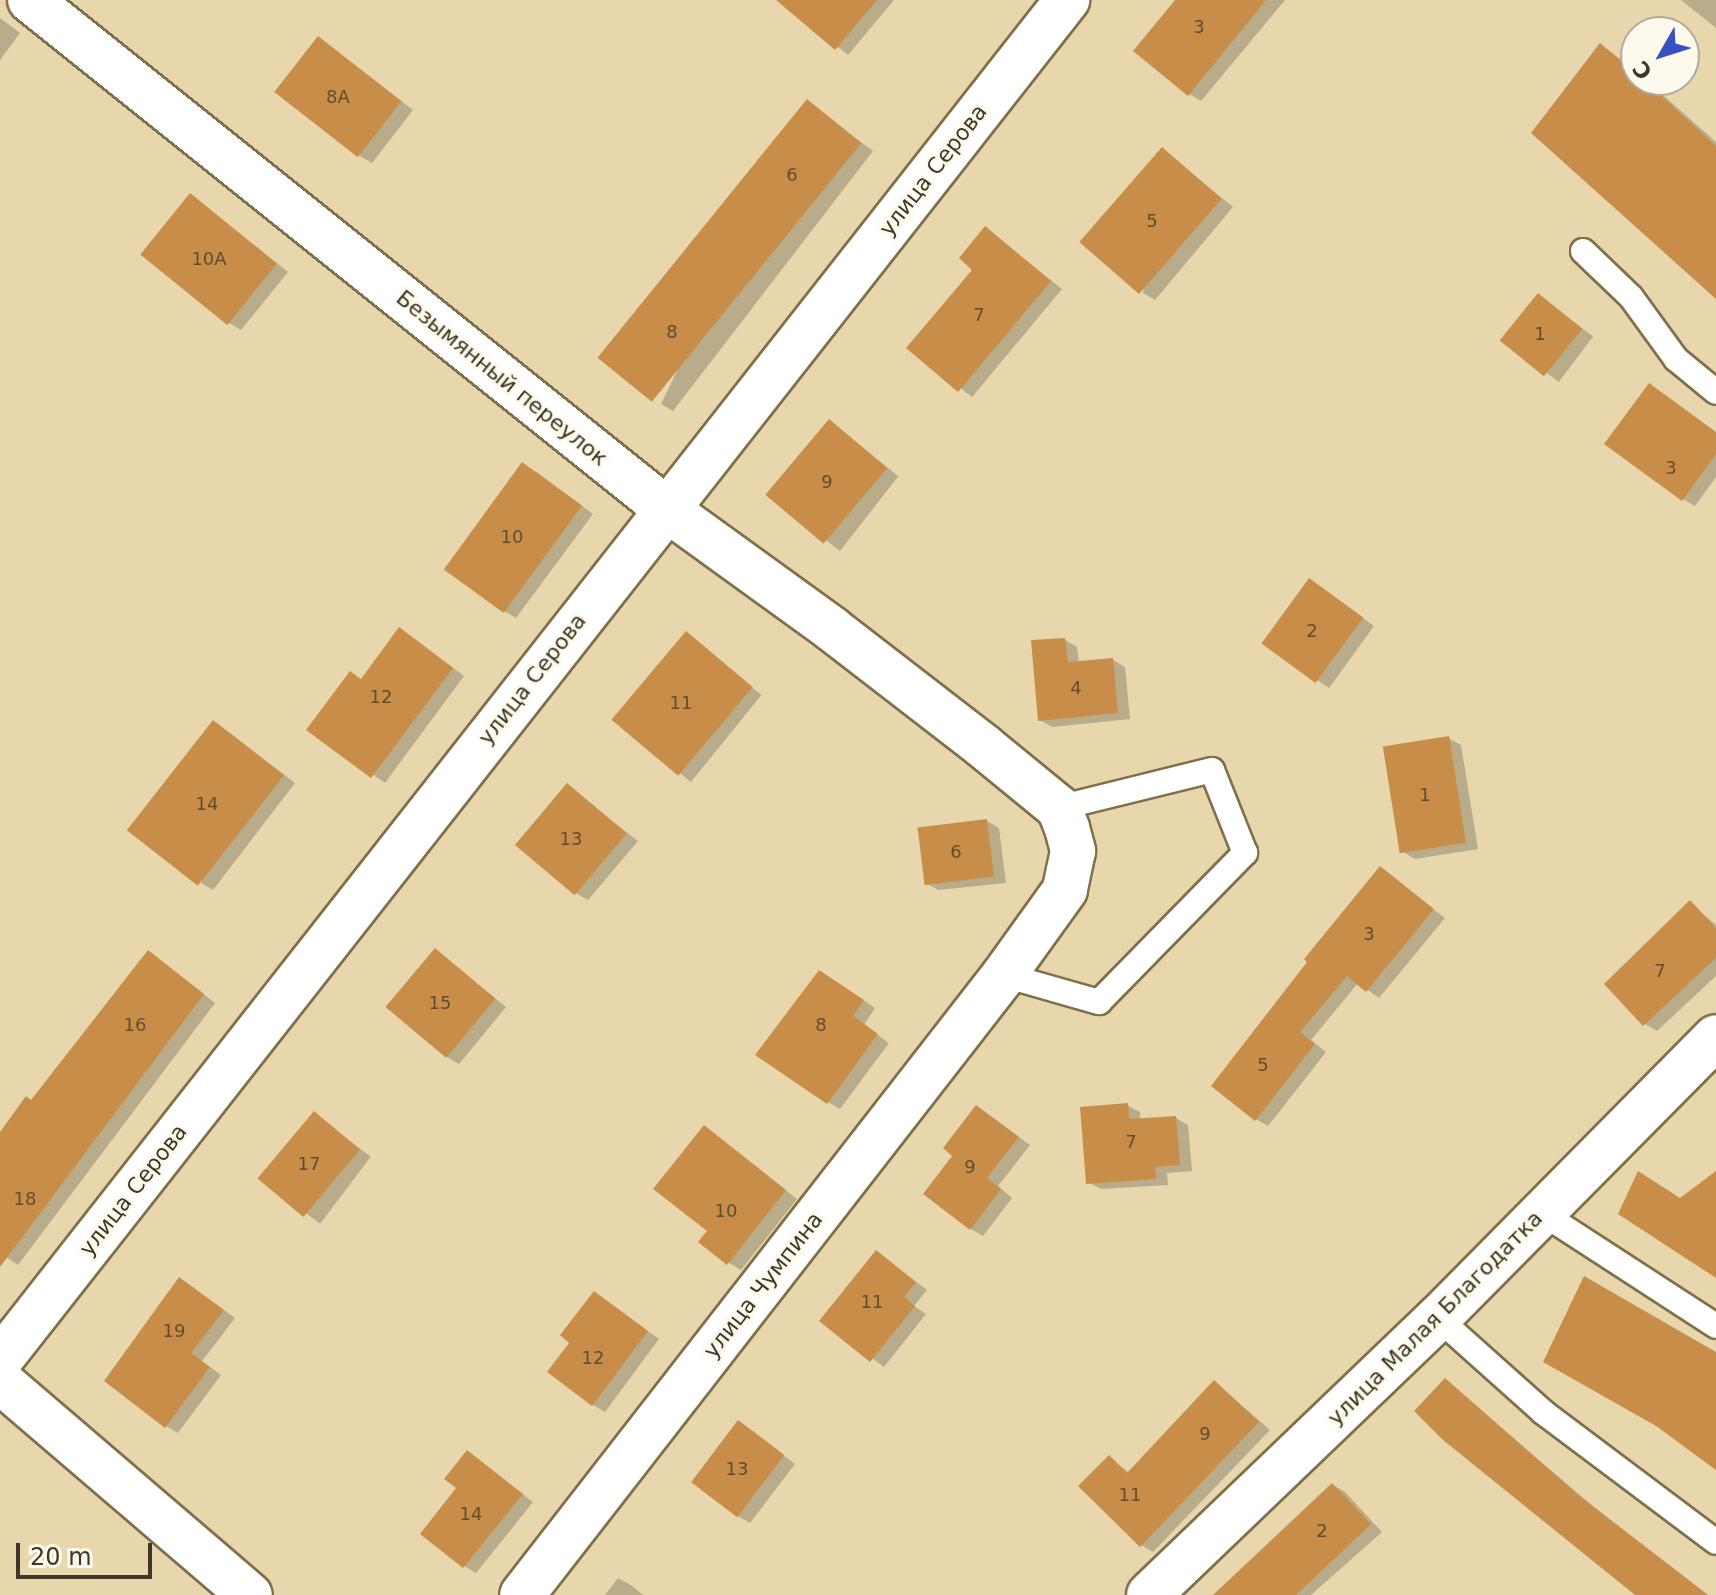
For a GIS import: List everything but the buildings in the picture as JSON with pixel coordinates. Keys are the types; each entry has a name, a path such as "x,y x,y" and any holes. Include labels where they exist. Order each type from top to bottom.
{"street":[{"name":"Безымянный переулок","path":"30,0 665,508 832,629 1059,808"},
{"name":"улица Серова","path":"0,1360 665,508 1067,0"},
{"name":"улица Чумпина","path":"522,1595 1004,975 1065,890 1073,851 1059,808"},
{"name":"улица Малая Благодатка","path":"1149,1595 1438,1318 1716,1037"},
{"path":"0,1381 250,1595"}],"lane":[{"path":"1583,251 1631,297 1676,359 1713,383"},
{"path":"1004,975 1099,1002 1245,853 1212,770 1059,808"},
{"path":"1542,1213 1716,1326"},
{"path":"1438,1318 1543,1412 1716,1542"}]}
